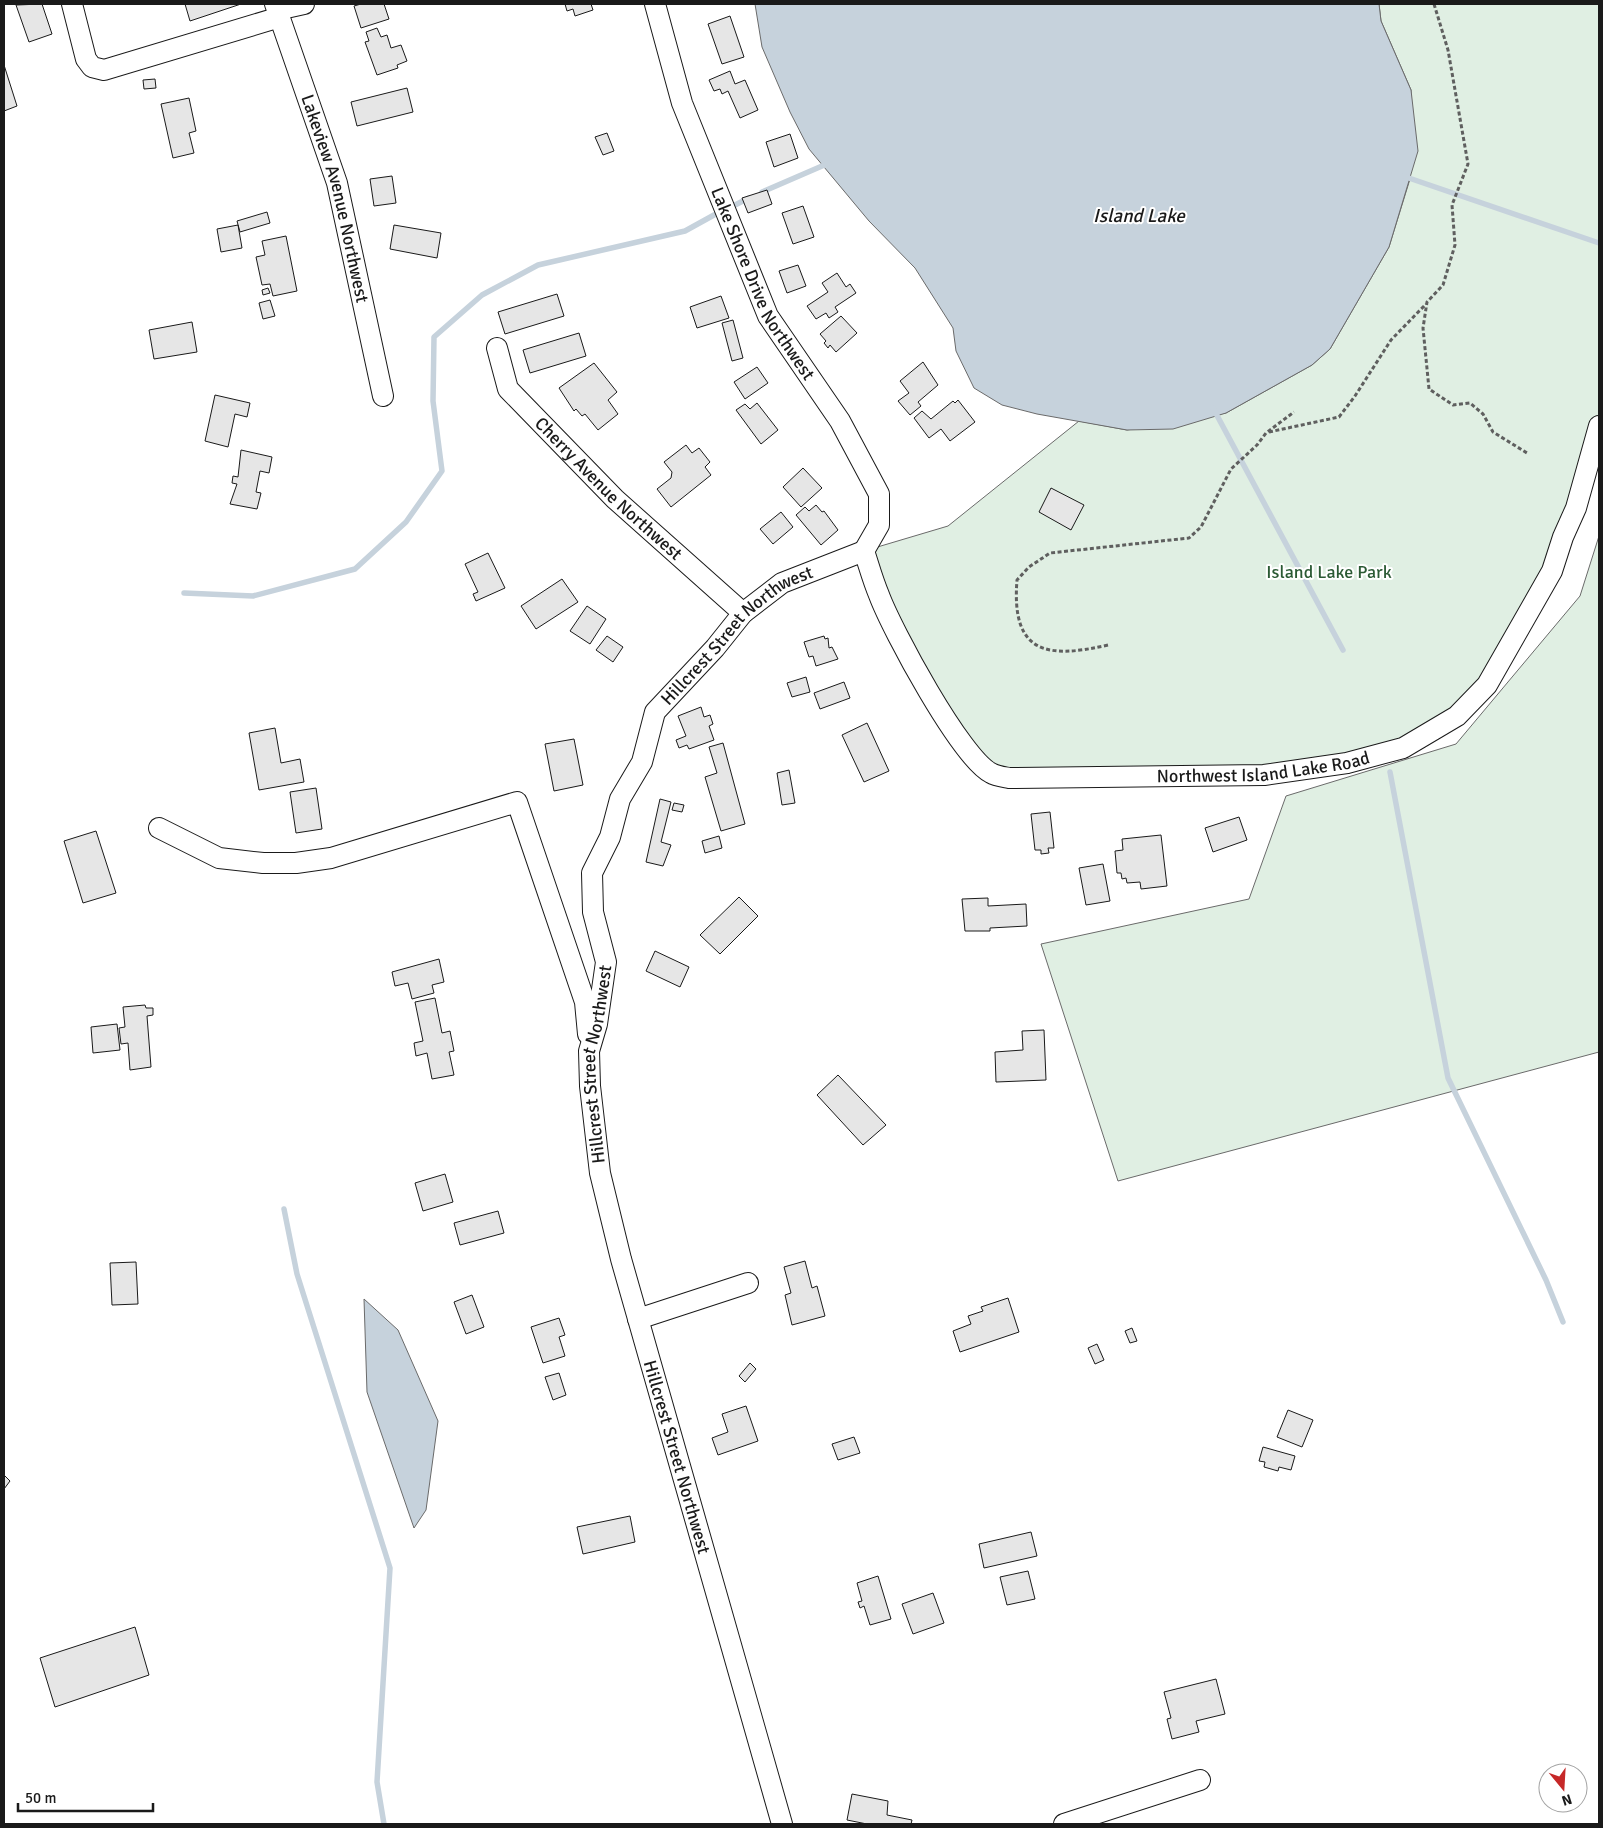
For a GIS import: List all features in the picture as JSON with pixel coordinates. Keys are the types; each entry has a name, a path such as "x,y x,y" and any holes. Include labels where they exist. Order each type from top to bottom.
{"street":[{"path":"72,4 86,59 92,67 104,70 277,10 304,4"},
{"name":"Lake Shore Drive Northwest","path":"655,4 682,103 768,316 840,421 879,494 879,525 864,552"},
{"name":"Lakeview Avenue Northwest","path":"277,10 337,183 383,396"},
{"name":"Cherry Avenue Northwest","path":"496,348 508,389 615,499 744,613"},
{"name":"Northwest Island Lake Road","path":"864,552 879,596 905,648 951,728 970,754 991,773 1010,778 1264,775 1347,763 1403,748 1457,716 1487,685 1552,571 1563,537 1576,508 1599,426"},
{"name":"Hillcrest Street Northwest","path":"782,1824 638,1319 600,1173 590,1086 589,1051 597,1024 606,962 593,912 592,874 610,837 620,799 642,762 655,712 715,648 744,613 782,583 864,552"},
{"path":"159,828 219,858 263,864 296,863 332,858 517,802 585,1002 589,1051"},
{"path":"638,1319 748,1283"},
{"path":"1064,1824 1200,1780"}],"path":[{"path":"1266,433 1339,417 1356,396 1391,340 1443,285 1455,245 1452,205 1468,164 1448,50 1434,4"},
{"path":"1427,302 1423,328 1429,389 1454,406 1470,403 1483,414 1493,432 1527,452"},
{"path":"1108,645 1058,653 1040,648 1024,633 1016,609 1017,580 1029,567 1050,552 1189,538 1201,527 1231,470 1257,445 1266,433 1294,412"}],"green space":[{"name":"Island Lake Park","path":"1379,4 1599,4 1599,426 1552,571 1457,716 1347,763 1009,778 970,754 864,551 948,526 1079,421 1127,430 1226,413 1312,365 1330,349 1389,247 1410,179 1411,90 1381,21"},
{"path":"1599,536 1599,1052 1118,1181 1041,944 1249,899 1286,796 1456,744 1580,596"}],"water":[{"name":"Island Lake","path":"755,4 1379,4 1381,21 1411,90 1418,151 1389,247 1330,349 1312,365 1226,413 1173,429 1127,430 1037,414 1002,405 974,388 956,351 953,328 915,268 869,221 809,149 790,112 762,47"},
{"path":"364,1299 398,1330 438,1421 426,1510 414,1528 367,1392"}],"building":[{"path":"42,4 52,34 29,42 16,5"},
{"path":"185,4 241,4 190,21"},
{"path":"361,4 384,4 389,19 361,28 354,6"},
{"path":"565,4 591,4 593,10 575,16 573,9 567,11"},
{"path":"730,16 744,57 722,64 708,24"},
{"path":"377,28 381,37 387,35 391,48 401,45 407,61 397,65 398,68 377,75 365,42 369,41 366,32"},
{"path":"4,65 17,106 4,111"},
{"path":"730,71 735,84 745,80 758,110 740,118 728,91 722,94 720,89 714,91 709,80"},
{"path":"155,79 156,88 144,89 143,80"},
{"path":"407,88 413,112 357,126 351,102"},
{"path":"189,98 196,131 189,133 194,153 173,158 161,104"},
{"path":"607,133 614,151 603,155 595,137"},
{"path":"790,134 798,158 774,167 766,142"},
{"path":"392,176 396,203 374,206 370,179"},
{"path":"767,190 772,204 748,213 742,198"},
{"path":"803,206 814,237 793,244 782,213"},
{"path":"267,212 270,223 240,232 237,221"},
{"path":"238,225 242,248 221,252 217,229"},
{"path":"394,225 441,233 437,258 390,249"},
{"path":"286,236 297,291 273,296 270,284 262,285 256,257 265,255 262,241"},
{"path":"798,265 806,286 787,293 779,271"},
{"path":"837,273 846,287 850,284 856,293 835,307 838,312 829,318 826,313 816,319 807,306 828,292 822,283"},
{"path":"268,288 270,293 263,295 262,290"},
{"path":"557,294 564,316 505,334 498,312"},
{"path":"721,296 729,318 697,328 690,307"},
{"path":"270,300 275,316 263,319 259,303"},
{"path":"841,316 857,333 836,352 830,345 828,348 824,343 826,341 820,334"},
{"path":"733,320 743,358 732,361 722,323"},
{"path":"192,322 197,352 154,359 149,330"},
{"path":"579,333 586,356 530,373 523,350"},
{"path":"923,362 938,385 918,402 921,406 910,415 898,401 909,393 900,381"},
{"path":"594,363 617,392 608,400 618,414 598,430 585,414 582,416 576,409 574,411 559,388"},
{"path":"757,367 768,383 745,399 734,382"},
{"path":"215,395 250,403 247,417 235,414 228,447 205,441"},
{"path":"958,400 975,422 950,441 941,429 929,438 914,418 922,411 931,419 953,401 955,403"},
{"path":"757,403 778,430 761,444 736,410 745,404 750,409"},
{"path":"686,445 692,453 699,448 710,462 705,467 711,475 671,507 657,489 671,478 672,472 664,462"},
{"path":"241,450 272,457 269,473 260,471 256,492 261,493 257,509 230,504 237,484 232,483 233,476 238,477"},
{"path":"803,468 822,488 801,507 783,487"},
{"path":"1051,488 1084,505 1071,530 1039,512"},
{"path":"816,505 822,512 824,511 838,530 821,545 796,515 805,507 809,511"},
{"path":"781,512 793,527 773,544 760,529"},
{"path":"488,553 505,588 476,601 473,594 478,592 465,564"},
{"path":"562,579 578,602 536,629 521,606"},
{"path":"587,606 606,619 590,644 570,631"},
{"path":"607,636 623,647 613,662 596,650"},
{"path":"824,636 825,639 828,638 829,648 832,647 838,659 816,666 813,656 809,657 804,642"},
{"path":"806,677 810,692 792,697 787,683"},
{"path":"844,682 850,698 820,709 814,693"},
{"path":"701,707 704,717 710,715 713,724 709,726 714,740 689,749 687,745 679,748 676,740 686,736 678,716"},
{"path":"867,723 889,771 864,782 842,735"},
{"path":"275,728 281,763 300,759 304,782 259,790 249,733"},
{"path":"574,739 583,785 554,791 545,744"},
{"path":"723,743 745,824 721,831 705,777 717,773 709,747"},
{"path":"789,770 795,803 782,805 777,773"},
{"path":"316,788 322,829 296,833 290,792"},
{"path":"660,799 671,802 661,842 671,845 663,866 646,862"},
{"path":"674,803 684,805 682,812 672,810"},
{"path":"1050,812 1054,848 1048,848 1049,853 1041,854 1041,850 1035,850 1031,814"},
{"path":"1239,817 1247,840 1213,852 1205,828"},
{"path":"96,831 116,893 83,903 64,841"},
{"path":"1161,835 1167,886 1141,889 1140,882 1127,883 1126,878 1122,879 1121,873 1117,873 1115,851 1123,850 1122,839"},
{"path":"719,836 722,848 705,853 702,841"},
{"path":"1103,864 1110,901 1086,905 1079,868"},
{"path":"739,897 758,916 720,954 700,935"},
{"path":"988,898 988,906 1026,904 1027,926 990,928 990,931 965,931 962,899"},
{"path":"655,951 689,967 680,987 646,971"},
{"path":"439,959 444,982 432,985 434,993 412,999 408,983 395,986 392,972"},
{"path":"435,998 442,1033 450,1031 454,1051 449,1052 454,1075 432,1079 427,1053 416,1056 414,1043 423,1041 415,1002"},
{"path":"145,1005 146,1008 153,1008 153,1015 147,1016 151,1067 130,1070 128,1043 121,1044 119,1028 125,1027 123,1007"},
{"path":"117,1024 120,1050 93,1053 91,1027"},
{"path":"1044,1030 1046,1080 996,1082 995,1052 1023,1050 1022,1031"},
{"path":"838,1075 886,1125 863,1145 817,1095"},
{"path":"445,1174 453,1202 423,1211 415,1183"},
{"path":"498,1211 504,1233 460,1245 454,1223"},
{"path":"805,1261 812,1288 817,1286 825,1316 792,1325 785,1295 791,1293 784,1267"},
{"path":"136,1262 138,1304 112,1305 110,1263"},
{"path":"472,1295 484,1327 466,1334 454,1302"},
{"path":"1008,1298 1019,1332 960,1352 953,1331 971,1324 968,1316 983,1311 981,1307"},
{"path":"559,1318 565,1335 559,1337 565,1356 543,1363 531,1327"},
{"path":"1132,1328 1137,1341 1130,1343 1125,1331"},
{"path":"1097,1344 1104,1360 1095,1364 1088,1348"},
{"path":"750,1363 756,1369 745,1382 739,1376"},
{"path":"559,1373 566,1395 553,1400 545,1377"},
{"path":"746,1406 758,1441 718,1455 712,1438 728,1432 722,1414"},
{"path":"1288,1410 1313,1420 1302,1447 1277,1437"},
{"path":"854,1437 860,1453 838,1460 832,1444"},
{"path":"1263,1447 1295,1456 1291,1470 1279,1467 1278,1471 1264,1467 1265,1462 1259,1461"},
{"path":"4,1475 10,1481 4,1489"},
{"path":"630,1516 635,1542 583,1554 577,1527"},
{"path":"1031,1532 1037,1556 984,1568 979,1544"},
{"path":"1028,1571 1035,1599 1007,1605 1000,1577"},
{"path":"878,1576 891,1619 870,1625 864,1606 860,1608 858,1602 862,1601 857,1583"},
{"path":"933,1593 944,1623 913,1634 902,1604"},
{"path":"135,1627 149,1675 55,1707 40,1658"},
{"path":"1216,1679 1225,1714 1196,1721 1199,1732 1172,1739 1167,1719 1171,1718 1164,1692"},
{"path":"852,1794 888,1801 887,1815 912,1820 911,1824 867,1824 847,1820"}],"waterway":[{"path":"762,192 829,163"},
{"path":"1403,176 1599,243"},
{"path":"735,205 749,198"},
{"path":"184,593 253,596 355,569 406,522 442,471 433,401 434,337 482,295 538,265 685,231 714,215"},
{"path":"1213,408 1343,650"},
{"path":"1390,772 1448,1078 1546,1280 1563,1322"},
{"path":"284,1209 297,1274 390,1568 377,1782 384,1824"}]}
